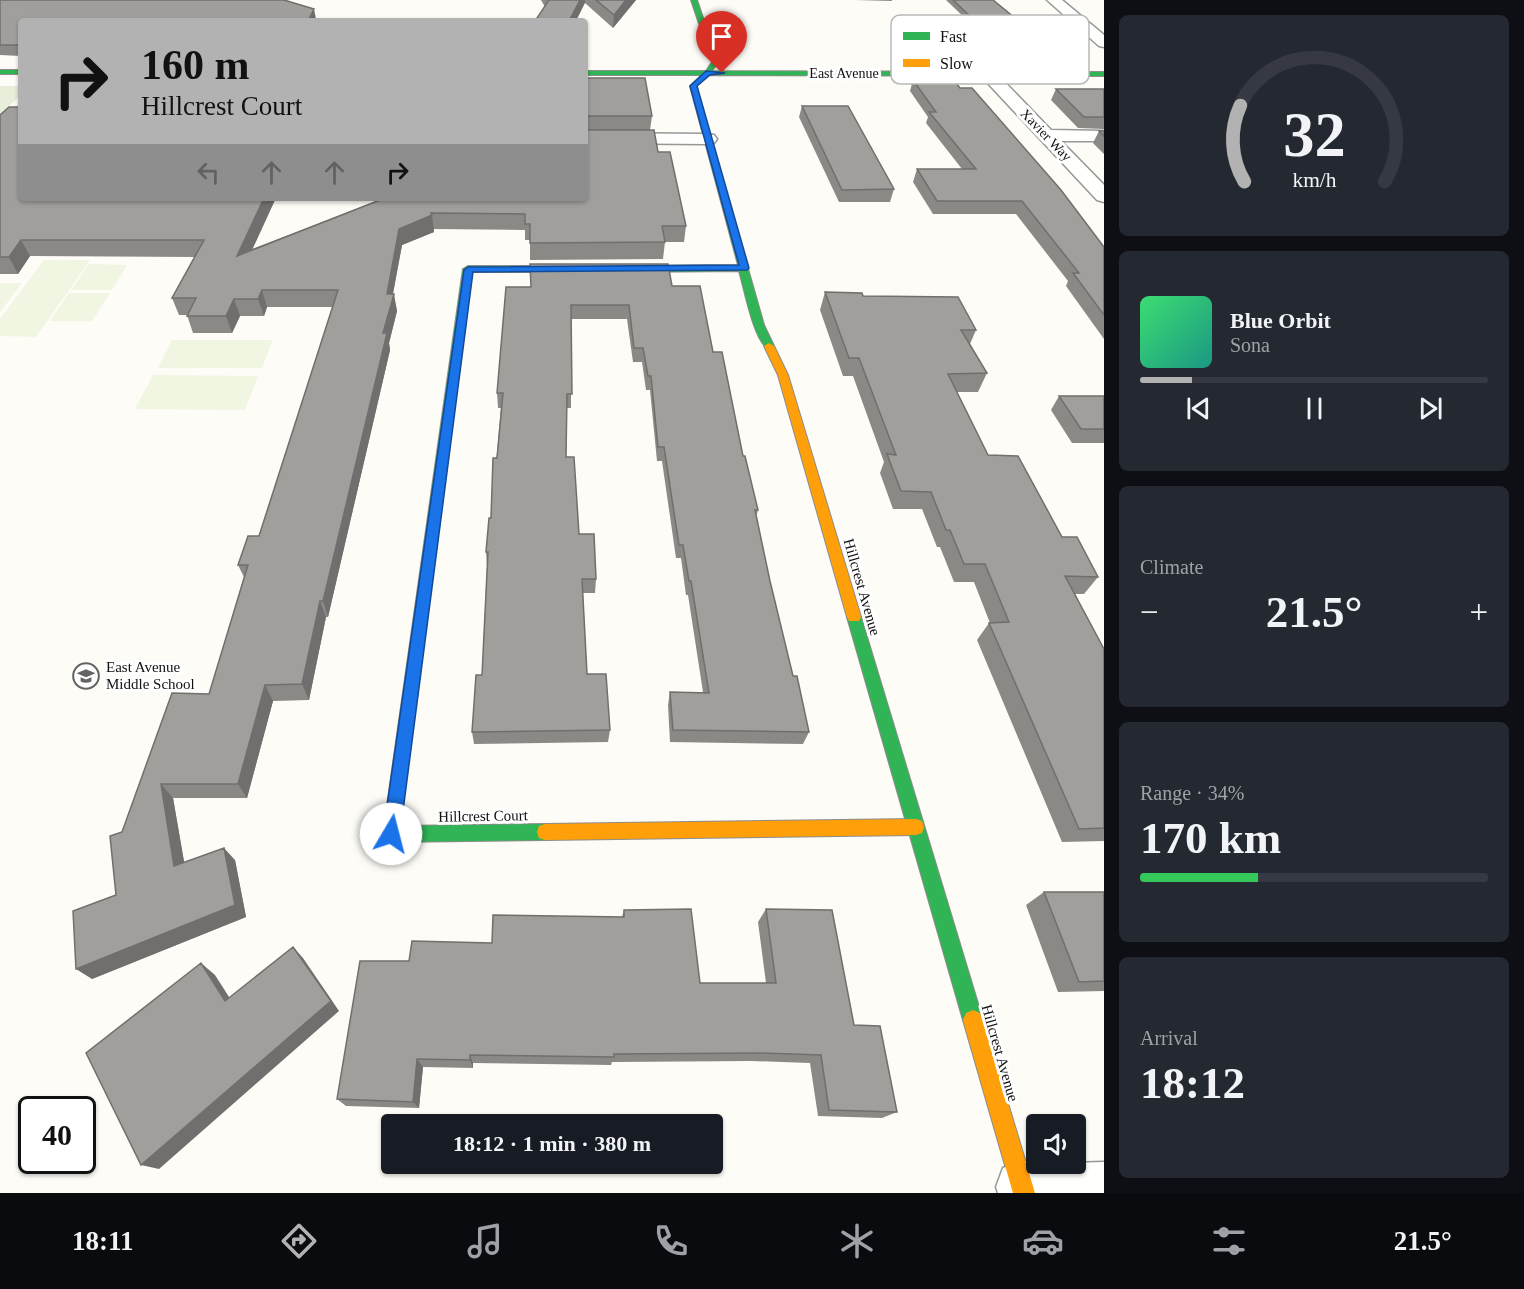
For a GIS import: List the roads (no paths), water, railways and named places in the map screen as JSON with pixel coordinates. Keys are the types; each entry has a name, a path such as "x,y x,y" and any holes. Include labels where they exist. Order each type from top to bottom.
{"street":[{"name":"Hillcrest Avenue","path":"694,0 715,62 708,73 693,86 759,325 783,375 1023,1190"},
{"path":"1054,0 1070,15 1094,15"},
{"path":"1089,31 1104,43"},
{"path":"0,72 18,72"},
{"name":"East Avenue","path":"588,73 891,74"},
{"name":"Xavier Way","path":"998,84 1104,196"},
{"path":"1046,135 1104,136"},
{"path":"588,138 708,138"},
{"path":"612,269 744,268"},
{"name":"Hillcrest Court","path":"588,269 468,270 391,834 916,827"},
{"path":"1023,1190 1104,1188"}],"place":[{"name":"East Avenue Middle School","path":"86,676"}]}
